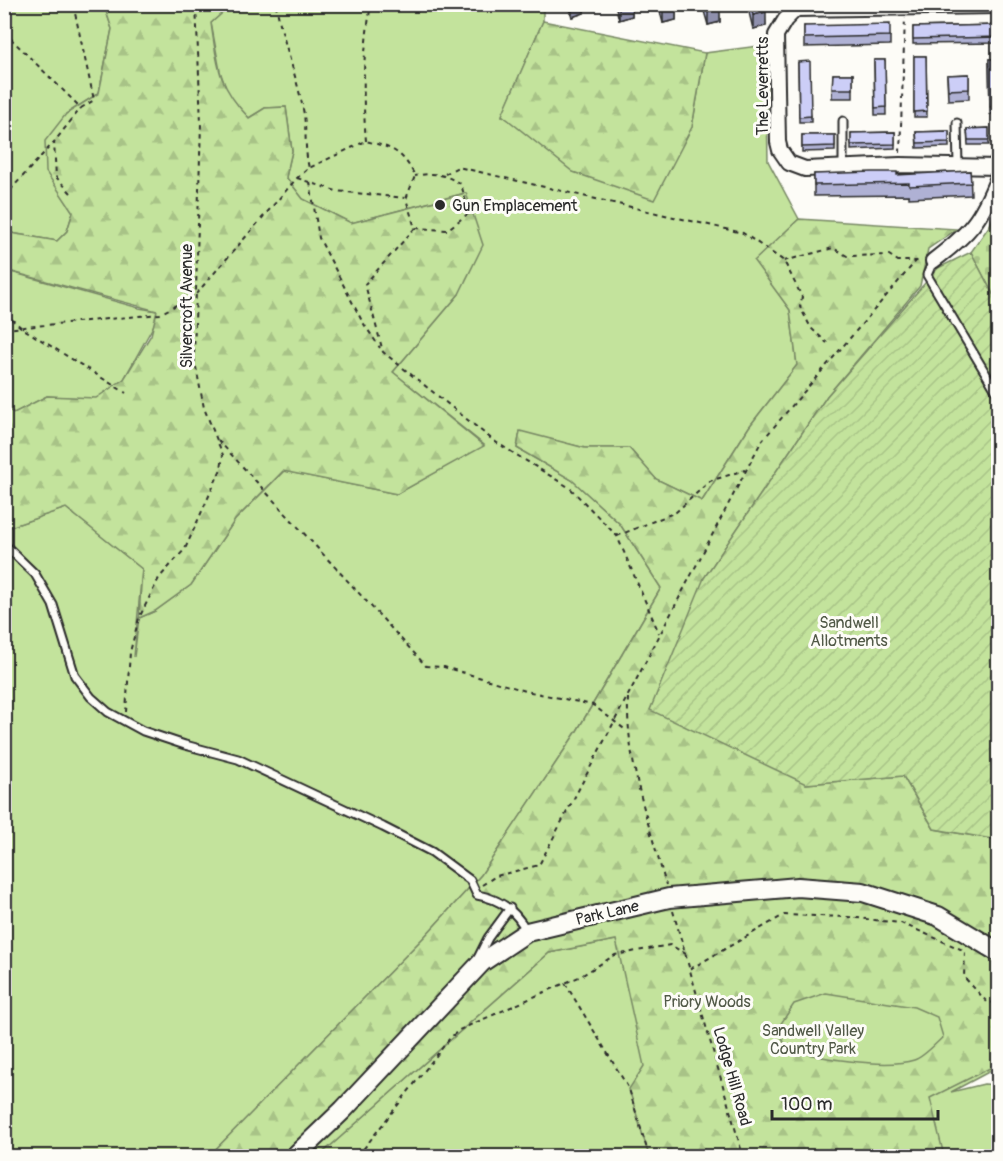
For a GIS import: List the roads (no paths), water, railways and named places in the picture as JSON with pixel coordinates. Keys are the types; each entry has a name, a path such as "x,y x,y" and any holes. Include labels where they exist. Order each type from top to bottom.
{"street":[{"name":"The Leverretts","path":"999,6 793,7 776,35 780,150 789,163 797,168 900,165 999,166"},
{"path":"933,261 967,235 989,200 999,177"},
{"name":"Park Lane","path":"295,1156 343,1110 476,968 527,932 669,898 798,887 863,892 938,916 999,952"}],"lane":[{"path":"843,121 843,168"},
{"path":"957,123 958,166"},
{"path":"933,261 927,275 999,394"},
{"path":"4,544 35,574 53,605 75,676 91,697 127,724 185,745 238,759 432,852 470,880 477,895 493,898 510,908 518,916 527,932"},
{"path":"476,968 477,957 510,908"}],"place":[{"name":"Gun Emplacement","path":"440,205"}],"park label":[{"name":"Sandwell Allotments","path":"849,631"},
{"name":"Priory Woods","path":"707,1001"},
{"name":"Sandwell Valley Country Park","path":"813,1039"}]}
